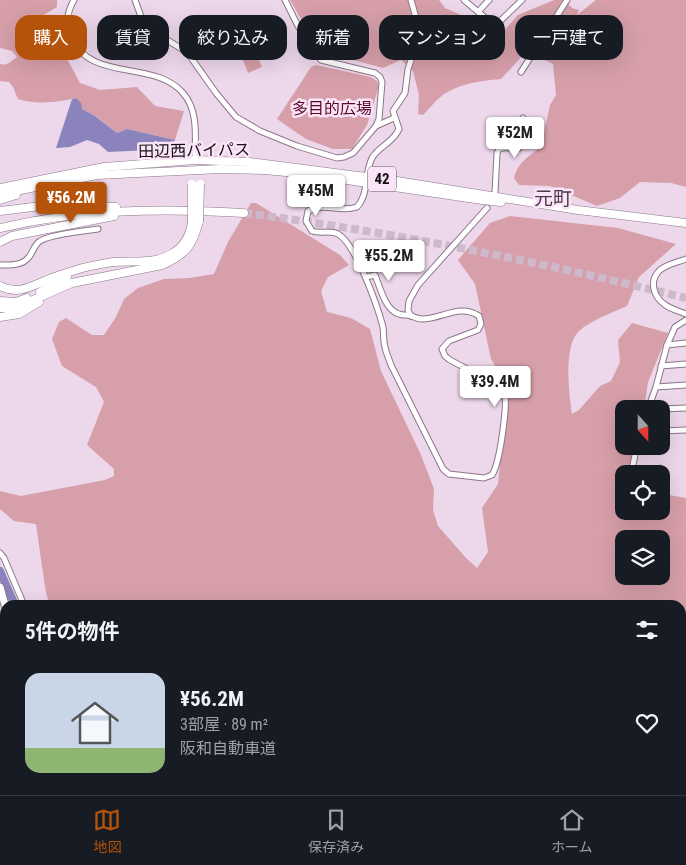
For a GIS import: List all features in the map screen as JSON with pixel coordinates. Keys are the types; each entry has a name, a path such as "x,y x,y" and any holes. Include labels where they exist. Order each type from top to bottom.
{"highway":[{"path":"0,308 15,308 80,281 162,265 183,254 191,244 196,221 195,160"},
{"name":"田辺西バイパス","path":"0,188 104,167 195,160 249,162 669,222 686,222"},
{"name":"田辺西バイパス","path":"0,194 64,180 124,172 265,170 365,180"},
{"name":"42","path":"0,184 15,180 73,173"},
{"name":"42","path":"0,200 64,180"},
{"path":"0,210 57,204 118,207 130,210"},
{"path":"0,228 28,222 130,210 183,210 244,214"},
{"path":"0,242 12,236 84,221 120,215 183,210"},
{"path":"0,286 9,290 19,291 32,288 77,270 115,262 157,260 174,253 188,238 196,221"},
{"path":"0,301 16,302 28,298 75,274 129,262"},
{"path":"0,317 19,314 62,288"}],"main road":[{"path":"0,587 4,600"}],"street":[{"path":"74,0 67,16 68,29 72,40 85,57 96,63 166,80 183,93 195,120 195,160"},
{"path":"135,0 147,28 187,52 216,93 236,117 260,131 297,146 336,158 344,158 354,153 376,126 380,111 382,82 375,73 322,60 298,26 285,0"},
{"path":"366,277 376,275 391,309 398,314 421,320 464,311 472,312 479,316 481,324 478,330 449,341 442,350 450,360 490,381 505,394 506,403 502,429 492,475 484,478 450,474 443,469 392,365 385,347 383,329 366,277 344,240 338,234 331,232 320,234 312,231 306,221 308,211 314,207 321,206 350,210 357,207 364,196 365,180 372,158 395,138 398,129 393,111 404,93 408,69 419,36 411,0"},
{"path":"464,0 495,26 521,0"},
{"path":"478,12 489,0"},
{"path":"521,72 567,0"},
{"path":"376,126 394,118"},
{"path":"495,193 497,153 499,149 504,147 519,148 522,143 519,123 524,118"},
{"path":"411,316 408,310 409,301 418,285 487,208"},
{"path":"0,265 23,262 29,257 33,248 40,241 48,238 98,229"},
{"path":"686,259 659,270 653,284 655,293 664,305 686,314"},
{"path":"651,400 667,344 675,327 686,320"},
{"path":"667,344 686,343"},
{"path":"661,366 686,364"},
{"path":"656,387 686,385"},
{"path":"670,409 686,408"},
{"path":"670,431 686,430"},
{"path":"0,554 4,558 22,600"}],"green space":[{"path":"0,0 57,0 57,7 43,15 15,15 15,55 12,51 0,48"},
{"path":"290,0 439,0 445,8 461,15 379,15 379,60 401,60 383,68 353,60 369,60 369,15 298,15"},
{"path":"554,0 564,0 572,8 579,10 577,15 518,15"},
{"path":"596,0 686,0 686,187 671,183 640,182 620,198 597,206 550,186 519,185 514,178 518,168 524,160 541,147 550,105 556,95 553,64 545,60 623,60 623,15 577,15"},
{"path":"515,18 515,60 518,60 501,79 476,82 451,90 437,100 423,115 418,114 419,95 413,71 401,60 505,60 505,30"},
{"path":"15,59 68,60 80,83 100,90 137,87 155,106 184,111 175,140 127,129 117,133 97,117 82,109 76,98 47,102 32,102 18,99 9,82 0,81 0,64 11,62"},
{"path":"243,60 259,60 262,67 248,73"},
{"name":"多目的広場","path":"316,65 371,77 377,81 379,86 367,125 352,149 333,149 306,139 277,119 311,67"},
{"path":"251,203 256,203 340,255 349,265 328,277 321,291 327,312 351,318 370,329 381,371 421,455 434,489 433,510 438,526 477,568 488,552 482,508 498,484 507,387 491,359 475,284 458,260 490,223 510,216 618,228 676,244 639,277 627,306 595,320 579,331 571,347 568,371 572,414 579,410 600,386 611,381 620,362 618,340 632,323 668,333 648,382 645,400 615,400 615,455 638,455 636,465 615,465 615,520 670,520 670,495 686,498 686,600 48,600 36,524 14,521 0,509 0,491 21,496 105,480 114,476 114,469 87,445 104,402 96,387 62,366 52,339 59,322 66,318 92,335 104,335 116,317 124,299 138,288 164,279 214,274 228,242"}],"shaded area":[{"path":"76,98 81,103 82,109 95,116 117,133 127,129 175,140 171,149 108,152 99,144 87,140 70,147 56,148 72,99"}],"waterway":[{"path":"0,571 13,600"}],"tunnel":[{"path":"244,213 355,229 466,249 686,298"}],"district":[{"name":"元町","path":"553,198"}]}
